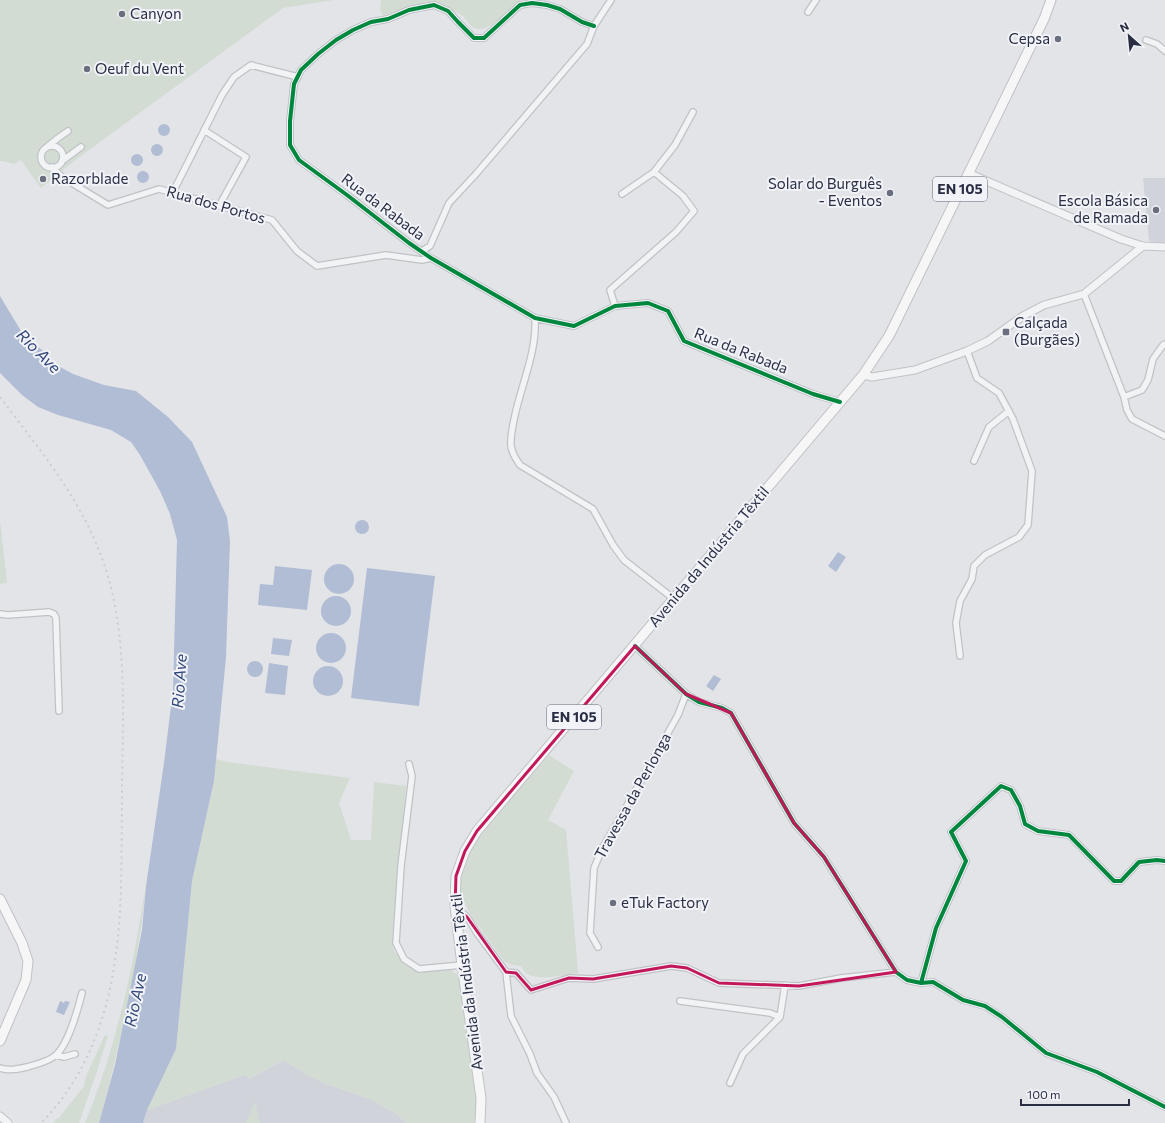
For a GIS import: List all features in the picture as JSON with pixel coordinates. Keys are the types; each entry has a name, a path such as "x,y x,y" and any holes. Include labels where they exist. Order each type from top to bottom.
{"main road":[{"name":"Avenida da Indústria Têxtil","path":"480,1123 481,1098 455,906 456,876 465,851 477,831 863,375 889,336 1044,19 1051,0"},
{"path":"0,899 22,943 28,961 26,980 0,1041"}],"street":[{"path":"422,251 430,246 449,203 481,168 587,44 594,26 610,0"},
{"path":"808,12 816,0"},
{"name":"Rua da Rabada","path":"594,26 582,22 560,9 532,3 520,5 484,38 474,38 448,11 434,5 409,10 388,19 371,22 336,40 301,70 294,84 290,121 290,145 299,160 409,243 431,258 535,318 574,326 615,306 648,303 668,311 684,341 813,394 840,402"},
{"path":"1146,40 1157,44 1165,52"},
{"path":"173,192 222,95 234,77 251,65 298,77"},
{"path":"622,194 654,172 675,145 693,112"},
{"path":"204,130 246,157 219,206"},
{"path":"68,132 44,150 42,156 43,162 49,167 52,167 61,163 81,148"},
{"path":"44,150 47,147 52,146 59,149 62,154 62,176"},
{"name":"Rua dos Portos","path":"52,167 62,176 108,205 159,188 272,220 297,252 317,266 386,255 422,260 431,258"},
{"path":"615,306 610,290 676,232 694,210 683,196 654,172"},
{"path":"968,173 1121,239 1143,246 1165,247"},
{"path":"863,375 872,377 915,370 967,351 988,341 1023,316 1044,305 1084,294 1143,246"},
{"path":"1084,294 1124,397 1127,410 1132,419 1165,436"},
{"path":"535,318 535,337 519,397 512,432 511,446 513,456 526,470 593,509 613,545 624,560 652,580 674,599"},
{"path":"1124,397 1142,390 1148,380 1153,359 1165,344"},
{"path":"960,656 956,623 960,601 972,579 974,566 985,555 1019,537 1028,525 1032,471 1013,418 999,393 977,378 967,351"},
{"path":"974,461 989,427 1009,411"},
{"path":"0,614 8,615 49,612 54,614 56,618 59,711"},
{"path":"635,646 686,694 699,702 722,708 731,713 794,823 824,857 896,972 907,980 921,983 933,982 963,1000 985,1006 1002,1017 1046,1053 1097,1072 1165,1107"},
{"name":"Travessa da Perlonga","path":"598,947 590,933 594,868 603,847 678,715 686,694"},
{"path":"408,764 412,776 401,866 396,943 404,959 419,969 462,965"},
{"path":"921,983 936,928 966,861 951,832 1001,786 1011,790 1020,806 1025,824 1038,831 1068,835 1114,881 1121,881 1139,862 1157,860 1165,861"},
{"path":"455,906 467,917 506,972 512,1016 537,1072 554,1097 566,1123"},
{"path":"506,972 516,973 531,990 569,978 593,979 671,966 687,968 719,983 799,986 841,978 896,972"},
{"path":"730,1083 743,1054 780,1017 785,985"},
{"path":"0,1068 6,1070 21,1068 40,1063 56,1055 65,1042 77,1013 82,993"},
{"path":"680,1001 770,1013 780,1017"},
{"path":"56,1055 64,1057 75,1054"},
{"path":"0,1116 8,1123"}],"highlighted area":[{"path":"635,646 686,694 731,713 794,823 824,857 896,972 799,986 719,983 687,968 671,966 593,979 569,978 531,990 516,973 506,972 467,917 455,906 456,876 465,851 477,831"}],"shaded area":[{"path":"0,0 334,0 283,8 74,161 41,188 21,160 14,164 0,161"},
{"path":"381,0 521,0 507,13 489,26 476,29 469,24 463,16 454,11 434,6 414,7 383,16 380,10"},
{"name":"Escola Básica de Ramada","path":"1143,178 1165,178 1164,243 1149,241"},
{"path":"0,520 7,583 0,584"},
{"path":"549,755 574,771 548,820 566,830 578,973 555,977 538,977 525,972 521,966 512,965 504,961 472,917 459,892 462,876 477,839"},
{"path":"216,759 228,762 350,778 339,803 351,840 371,840 374,782 406,786 392,940 394,951 409,967 436,971 451,970 458,975 477,1105 474,1123 407,1123 395,1113 370,1099 324,1083 283,1060 248,1079 247,1074 147,1110 176,1049 192,881 214,781"},
{"path":"146,886 143,916 133,976 107,1094 99,1123 85,1123 100,1084 118,1025 132,964"},
{"path":"105,1035 108,1036 79,1123 53,1123 57,1118 58,1119 84,1086 86,1076"},
{"path":"283,1060 324,1083 370,1099 395,1113 407,1123 143,1123 147,1110 247,1074 249,1079"},
{"path":"255,1102 260,1123 246,1123"}],"water":[{"path":"162,124 166,124 170,130 166,136 162,136 158,132 158,128"},
{"path":"155,144 159,144 163,150 159,156 155,156 151,152 151,148"},
{"path":"135,154 139,154 143,160 139,166 135,166 131,162 131,158"},
{"path":"141,171 145,171 149,177 145,183 141,183 137,179 137,175"},
{"name":"Rio Ave","path":"0,296 24,336 42,350 53,363 73,374 104,385 136,391 168,417 192,442 227,517 230,541 226,657 214,781 192,881 176,1049 147,1110 143,1123 99,1123 115,1065 142,930 146,886 173,690 177,540 170,514 160,491 131,442 111,430 58,415 38,407 22,395 0,373"},
{"path":"359,520 365,520 369,524 369,530 365,534 359,534 355,530 355,524"},
{"path":"838,552 846,557 836,572 828,566"},
{"path":"339,564 350,568 354,579 350,590 339,594 328,590 324,579 328,568"},
{"path":"275,566 312,570 307,610 258,605 260,584 273,585"},
{"path":"367,568 435,576 419,706 351,698"},
{"path":"336,596 347,600 351,611 347,622 336,626 325,622 321,611 325,600"},
{"path":"331,633 342,637 346,648 342,659 331,663 320,659 316,648 320,637"},
{"path":"273,638 292,640 289,656 271,654"},
{"path":"255,661 262,666 263,669 258,676 255,677 248,672 247,669 252,662"},
{"path":"269,663 288,666 285,695 265,693"},
{"path":"328,666 339,670 343,681 339,692 328,696 317,692 313,681 317,670"},
{"path":"714,675 721,679 713,691 706,686"},
{"path":"60,1001 64,1003 65,1001 70,1002 64,1015 56,1012"}],"railway":[{"path":"0,397 46,458 74,500 97,546 106,570 113,598 118,626 123,683 121,876 119,928 112,980 101,1021 89,1053 73,1083 53,1110 41,1123"}],"cycle path":[{"path":"594,26 582,22 560,9 532,3 520,5 484,38 474,38 448,11 434,5 409,10 388,19 371,22 336,40 301,70 294,84 290,121 290,145 299,160 409,243 431,258 535,318 574,326 615,306 648,303 668,311 684,341 813,394 840,402"},
{"path":"635,646 686,694 699,702 722,708 731,713 794,823 824,857 896,972 907,980 921,983 933,982 963,1000 985,1006 1002,1017 1046,1053 1097,1072 1165,1107"},
{"path":"921,983 936,928 966,861 951,832 1001,786 1011,790 1020,806 1025,824 1038,831 1069,835 1114,881 1121,881 1139,862 1157,860 1165,861"}],"place":[{"name":"Canyon","path":"122,14"},
{"name":"Cepsa","path":"1058,39"},
{"name":"Oeuf du Vent","path":"87,69"},
{"name":"Razorblade","path":"43,179"},
{"name":"Solar do Burguês - Eventos","path":"890,193"},
{"name":"Escola Básica de Ramada","path":"1156,210"},
{"name":"Calçada (Burgães)","path":"1006,332"},
{"name":"eTuk Factory","path":"613,903"}]}
